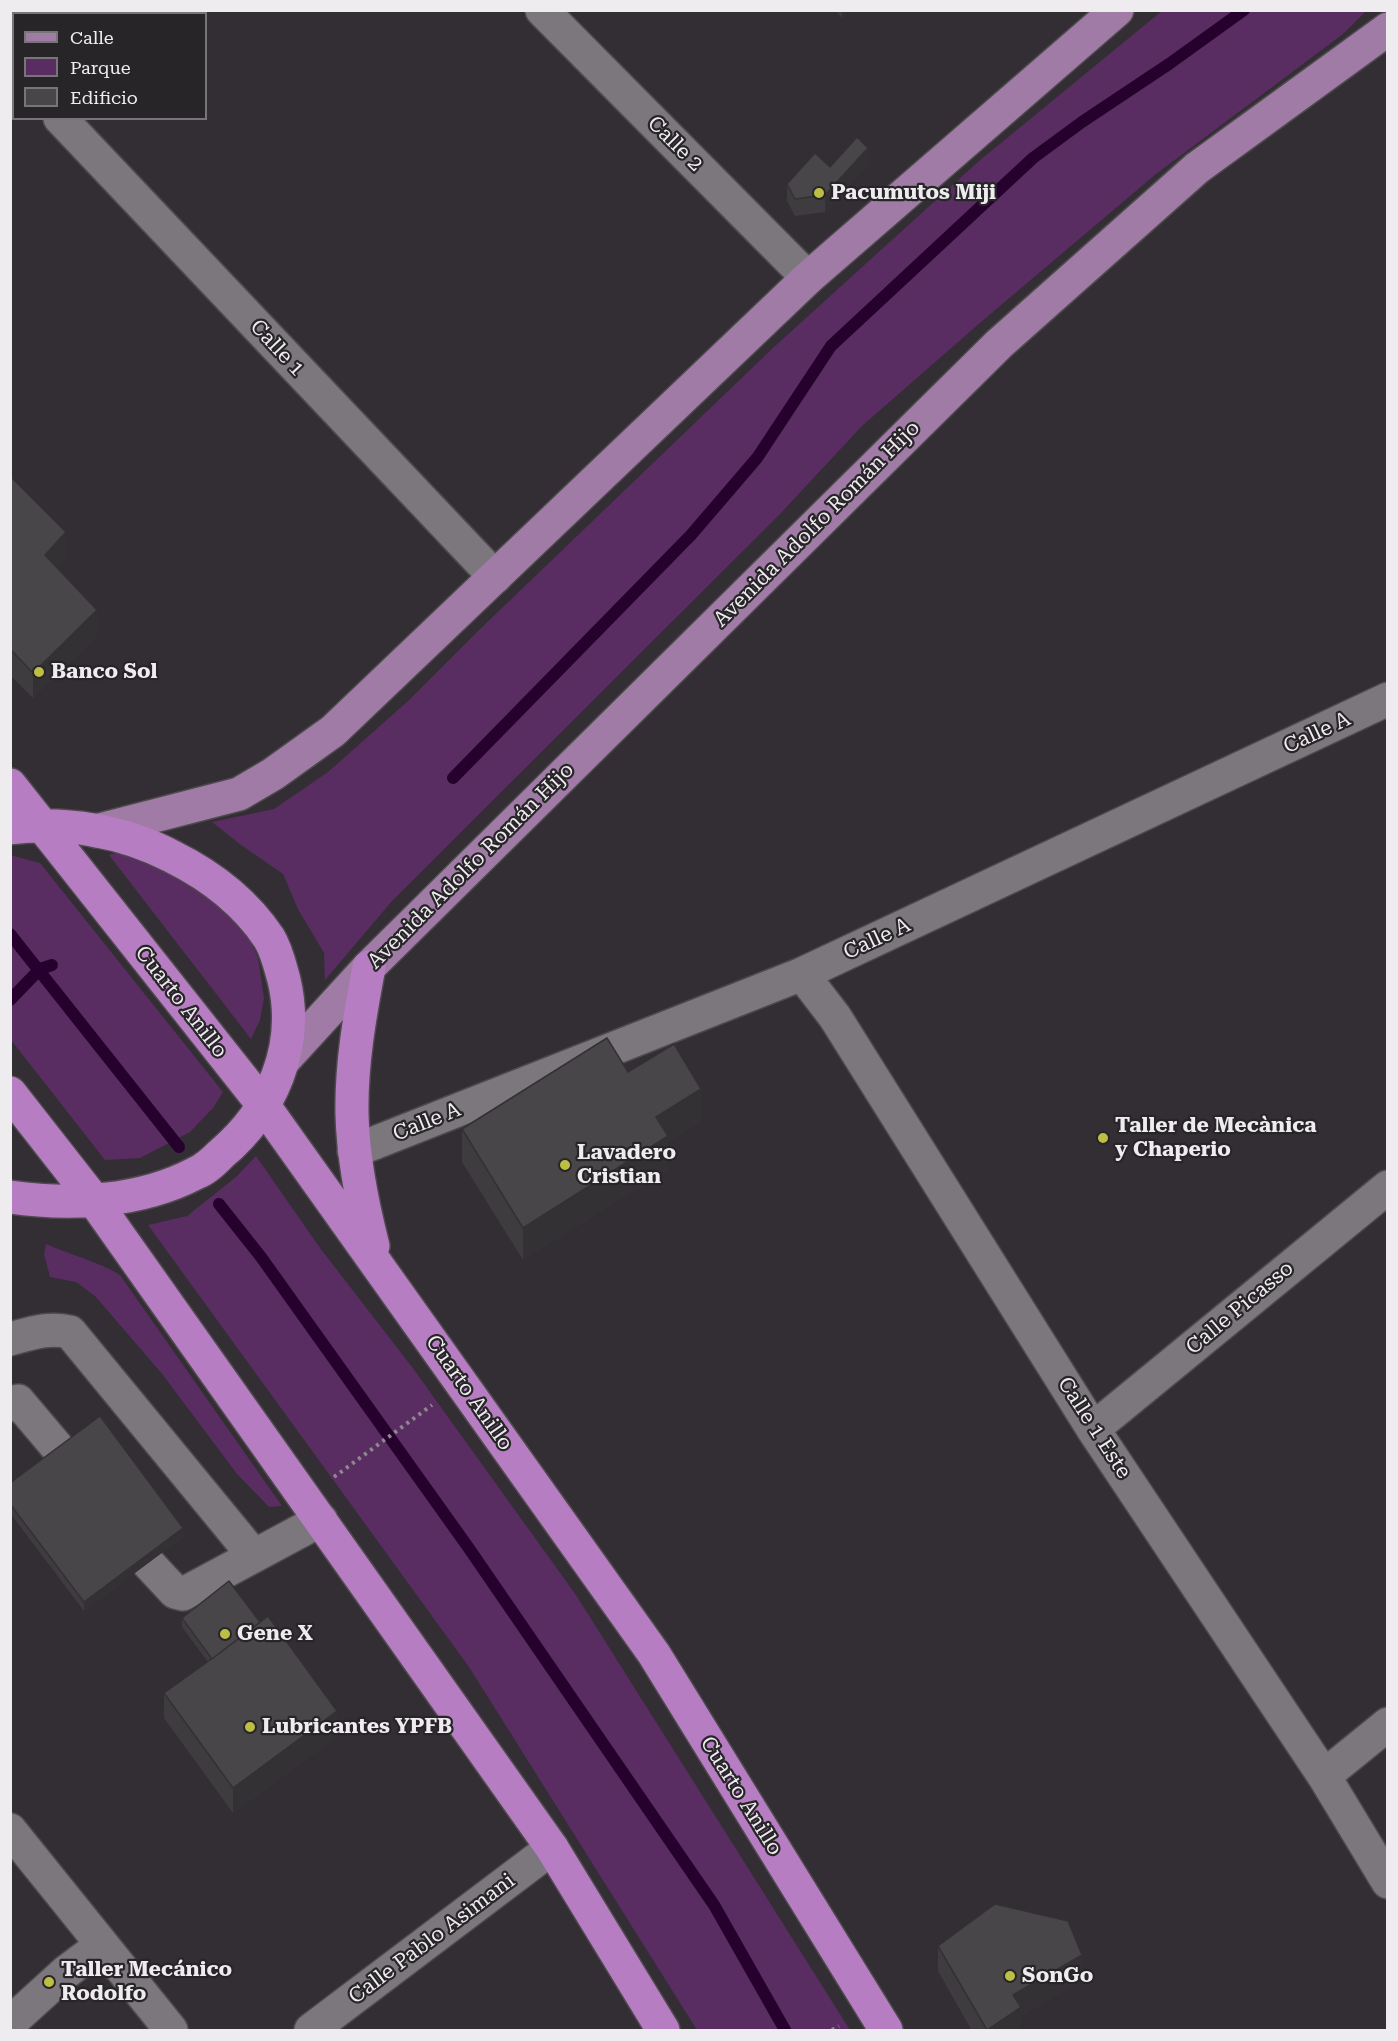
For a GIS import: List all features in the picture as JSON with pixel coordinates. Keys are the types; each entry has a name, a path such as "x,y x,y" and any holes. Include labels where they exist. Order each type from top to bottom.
{"highway":[{"name":"Cuarto Anillo","path":"10,785 264,1106 654,1654 886,2031"},
{"path":"10,828 43,826 81,828 125,837 155,847 219,885 239,902 270,939 279,961 289,1011 288,1038 283,1061 274,1087 264,1106 235,1142 199,1172 160,1189 118,1197 44,1200 10,1197"},
{"path":"369,967 357,1028 352,1113 354,1151 363,1209 378,1265"},
{"path":"10,1093 93,1199 552,1848 663,2031"}],"main road":[{"path":"96,831 239,794 273,774 333,731 807,278 1111,12"},
{"name":"Avenida Adolfo Román Hijo","path":"283,1061 369,967 999,344 1197,168 1388,29"}],"street":[{"name":"Calle 2","path":"542,10 807,278"},
{"name":"Calle 1","path":"62,120 495,577"},
{"name":"Calle A","path":"354,1151 802,974 1388,699"},
{"name":"Calle 1 Este","path":"802,974 835,1017 1093,1429 1324,1776 1388,1882"},
{"name":"Calle Picasso","path":"1093,1429 1388,1186"},
{"path":"10,1339 42,1330 56,1329 70,1332 254,1556"},
{"path":"13,1399 62,1454"},
{"path":"148,1563 175,1592 183,1594 254,1556 313,1510"},
{"path":"1324,1776 1388,1724"},
{"path":"10,1830 171,2031"},
{"name":"Calle Pablo Asimani","path":"311,2031 552,1848"},
{"path":"10,2023 66,1972 102,1945"}],"path":[{"path":"313,1510 369,1450 403,1425"}],"green space":[{"path":"1163,10 1366,11 1343,34 1156,174 862,426 780,514 392,901 325,980 324,953 298,909 283,874 212,822 274,809 328,772 408,701 774,347 979,161"},
{"path":"127,850 154,858 223,906 245,930 258,958 264,998 260,1020 251,1039 109,855"},
{"path":"10,855 40,863 223,1092 213,1108 190,1132 140,1158 105,1160 11,1040"},
{"path":"256,1156 320,1248 412,1367 576,1595 850,2030 697,2030 469,1667 148,1225 187,1216 236,1177"},
{"path":"46,1244 120,1275 282,1506 269,1507 237,1474 163,1375 95,1296 76,1282 50,1277 44,1254"}],"building":[{"path":"857,137 868,148 825,195 795,199 787,184 815,153 830,167"},
{"path":"10,476 66,532 45,555 97,610 33,673 10,649"},
{"name":"Lavadero Cristian","path":"607,1038 628,1072 674,1044 701,1089 656,1117 668,1136 523,1228 462,1129"},
{"path":"100,1416 183,1528 84,1602 10,1504 10,1483"},
{"name":"Gene X","path":"229,1581 260,1622 212,1659 182,1618"},
{"name":"Lubricantes YPFB","path":"268,1616 337,1711 233,1788 164,1693"},
{"name":"SonGo","path":"995,1904 1068,1921 1082,1955 1013,1995 1021,2007 987,2030 938,1946"}],"waterway":[{"path":"453,778 691,535 757,458 831,346 1033,158 1244,10"},
{"path":"10,934 179,1147"},
{"path":"10,1000 40,969 52,965"},
{"path":"219,1204 261,1257 468,1547 714,1905 785,2030"}],"place":[{"name":"Pacumutos Miji","path":"819,193"},
{"name":"Banco Sol","path":"39,672"},
{"name":"Taller de Mecànica y Chaperio","path":"1103,1138"},
{"name":"Lavadero Cristian","path":"565,1165"},
{"name":"Gene X","path":"225,1634"},
{"name":"Lubricantes YPFB","path":"250,1727"},
{"name":"SonGo","path":"1010,1976"},
{"name":"Taller Mecánico Rodolfo","path":"49,1982"}]}
